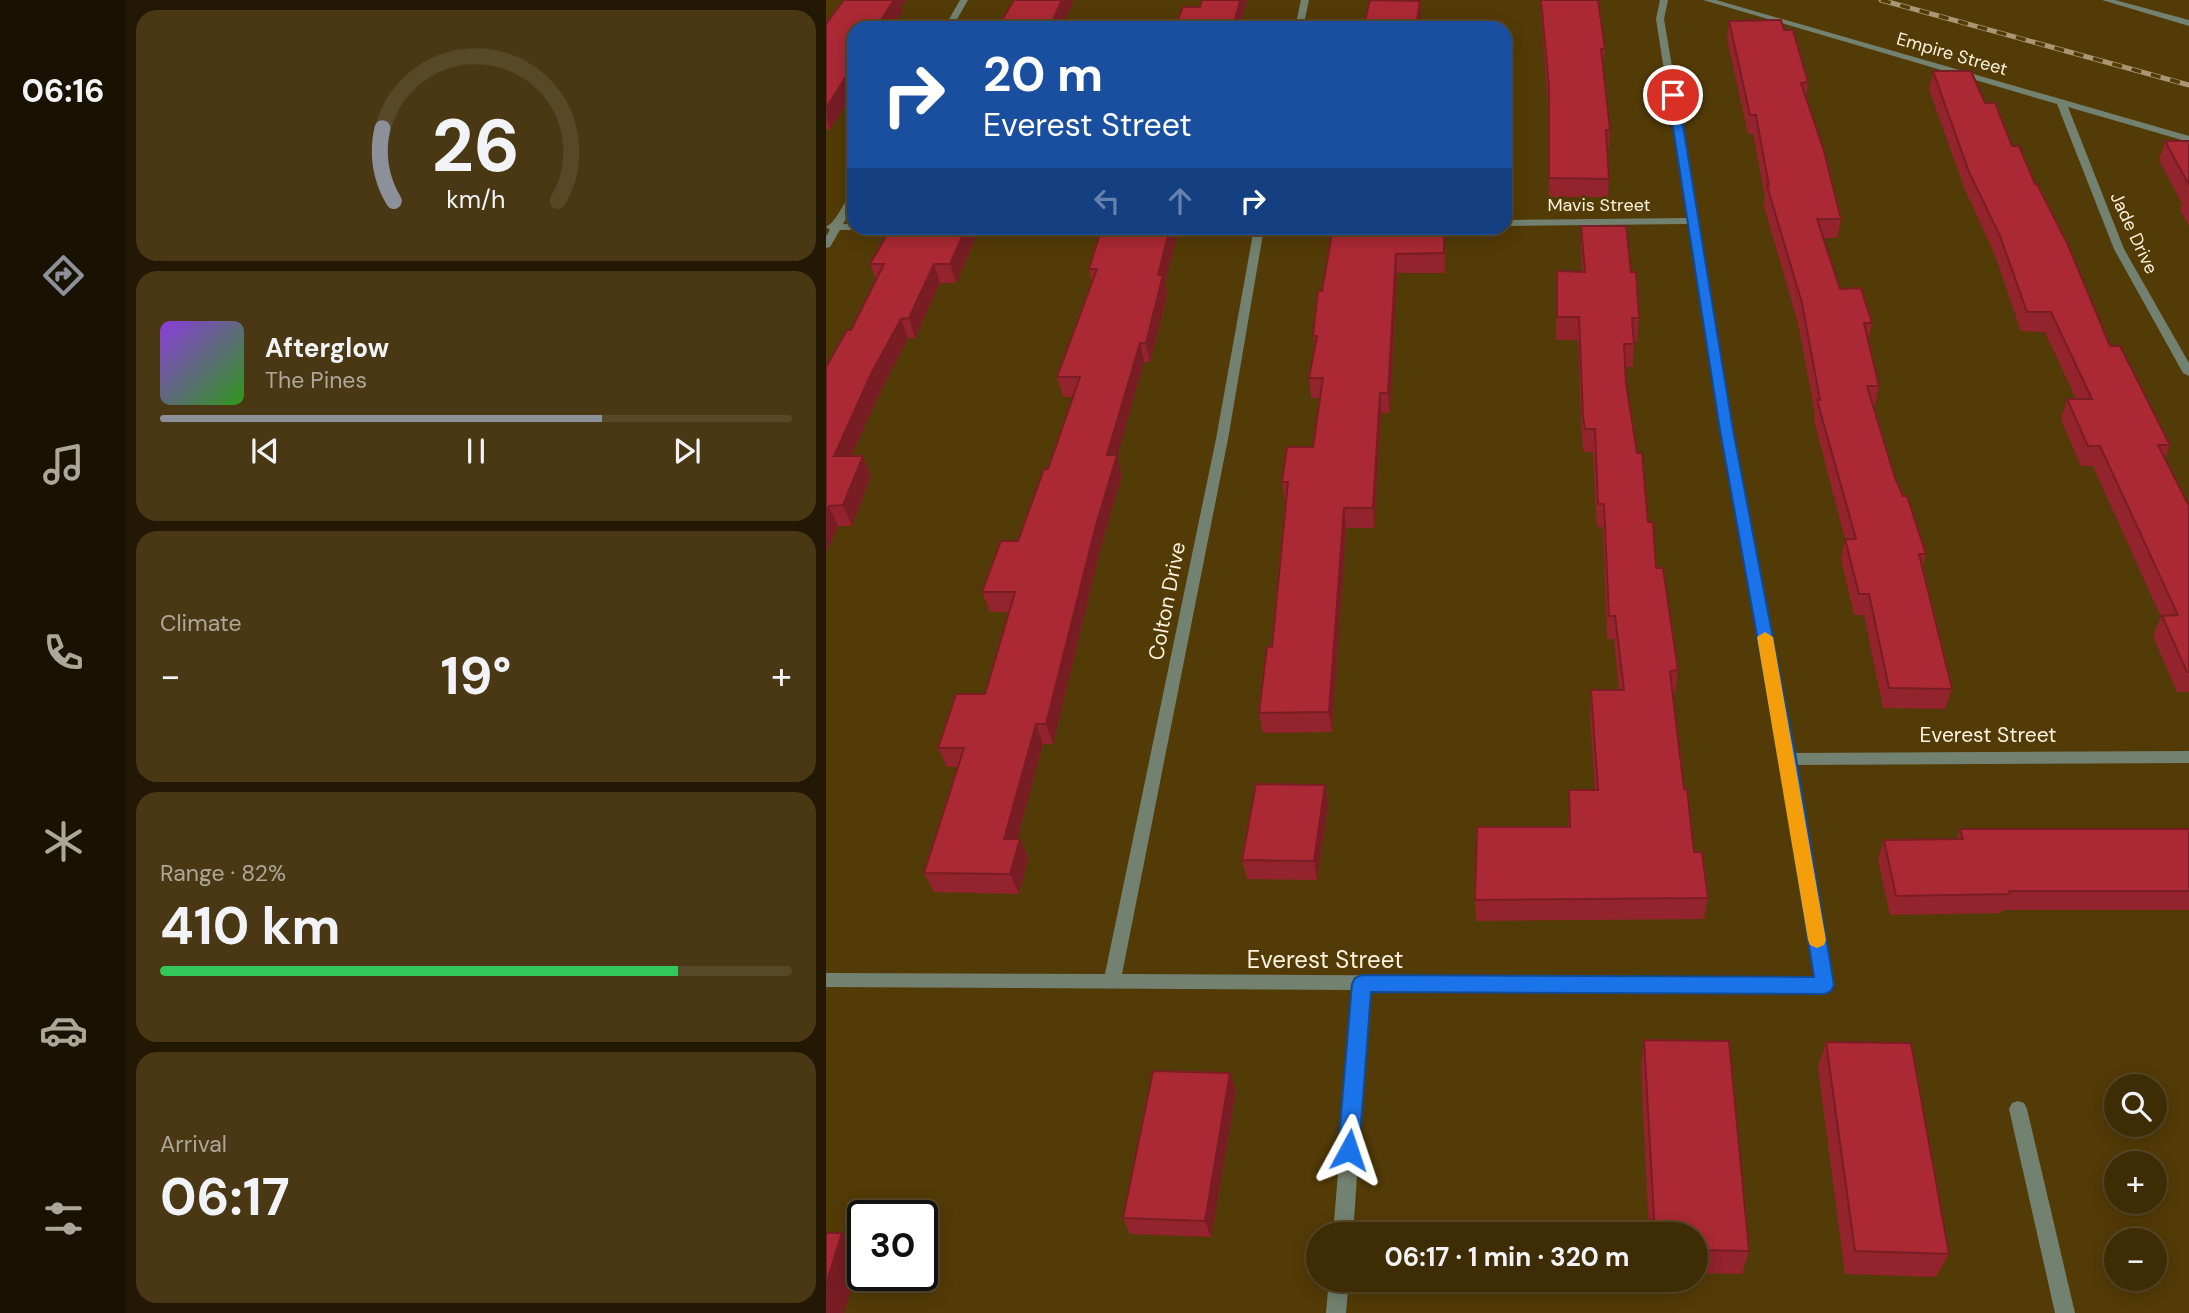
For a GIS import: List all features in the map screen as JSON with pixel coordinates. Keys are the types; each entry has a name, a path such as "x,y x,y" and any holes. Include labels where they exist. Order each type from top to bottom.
{"street":[{"path":"952,21 964,0"},
{"path":"1300,21 1305,0"},
{"path":"1664,0 1660,19 1727,430 1787,758"},
{"name":"Empire Street","path":"1707,0 2189,139"},
{"path":"2106,0 2189,23"},
{"name":"Jade Drive","path":"2061,102 2119,249 2189,373"},
{"path":"826,245 831,227 847,205"},
{"name":"Mavis Street","path":"1512,223 1694,222"},
{"name":"Colton Drive","path":"1112,983 1222,439 1258,235"},
{"name":"Everest Street","path":"826,980 1825,985 1787,758 2189,757"},
{"path":"1344,1222 1362,984"},
{"path":"2018,1109 2065,1313"},
{"path":"1336,1313 1338,1292"}],"building":[{"path":"844,0 894,0 880,21 847,21 847,75 826,108 826,24"},
{"path":"1014,0 1062,0 1052,21 1001,21"},
{"path":"1202,0 1240,0 1235,21 1177,21 1183,7 1200,7"},
{"path":"1370,0 1420,1 1417,21 1365,21"},
{"path":"1541,0 1598,0 1605,49 1601,49 1610,130 1606,130 1609,179 1549,178 1549,86"},
{"path":"1781,20 1784,30 1793,30 1808,82 1801,83 1824,151 1841,219 1817,219 1840,289 1861,288 1872,323 1864,323 1879,386 1867,386 1895,478 1903,496 1907,496 1926,554 1919,554 1952,689 1889,688 1869,594 1859,594 1845,539 1856,539 1817,400 1820,400 1802,303 1767,186 1756,115 1750,115 1729,21"},
{"path":"1933,71 1971,71 1985,103 1995,103 2012,146 2019,146 2035,184 2068,245 2110,346 2120,346 2170,445 2158,445 2189,506 2189,672 2162,616 2178,615 2100,446 2088,446 2067,399 2092,399 2051,312 2027,312 2000,236 1969,172"},
{"path":"2165,141 2189,141 2189,185"},
{"path":"1581,226 1626,226 1631,272 1636,272 1639,318 1632,318 1634,344 1624,344 1626,383 1637,453 1642,453 1648,522 1653,522 1656,568 1663,568 1678,670 1670,671 1684,789 1687,789 1694,852 1702,852 1708,898 1475,900 1477,827 1570,827 1569,790 1598,790 1591,690 1624,690 1615,616 1609,616 1604,504 1598,504 1595,429 1585,429 1583,417 1579,317 1557,317 1557,271 1585,272"},
{"path":"887,235 963,235 950,264 934,264 909,318 901,319 871,374 834,456 863,456 843,505 829,506 826,512 826,367 847,330 851,330 884,264 870,264"},
{"path":"1099,235 1168,235 1158,275 1163,275 1146,343 1140,343 1107,455 1117,455 1096,525 1046,724 1036,724 1004,839 1020,839 1010,874 924,873 964,748 938,748 956,694 985,694 1015,592 982,592 1001,541 1018,541 1044,469 1048,469 1080,377 1057,377 1097,269 1089,269"},
{"path":"1332,235 1444,235 1444,253 1396,254 1388,393 1380,393 1373,508 1344,508 1329,712 1259,713 1267,647 1272,647 1288,482 1282,482 1287,447 1313,447 1323,378 1309,378 1317,336 1313,336 1318,291 1322,291"},
{"path":"1256,784 1325,785 1314,861 1242,860"},
{"path":"1960,829 2189,829 2189,891 2009,891 2010,894 1896,896 1884,840 1963,839"},
{"path":"1644,1040 1729,1041 1749,1251 1708,1250 1708,1222 1654,1222"},
{"path":"1826,1042 1911,1043 1949,1254 1855,1251"},
{"path":"1153,1071 1230,1073 1205,1221 1123,1218"},
{"path":"826,1233 842,1233 826,1284"}],"railway":[{"path":"1881,0 2189,85"}],"slow traffic":[{"path":"1765,637 1817,940"}],"route":[{"path":"1349,1150 1362,984 1825,985 1727,430 1673,95"}]}
